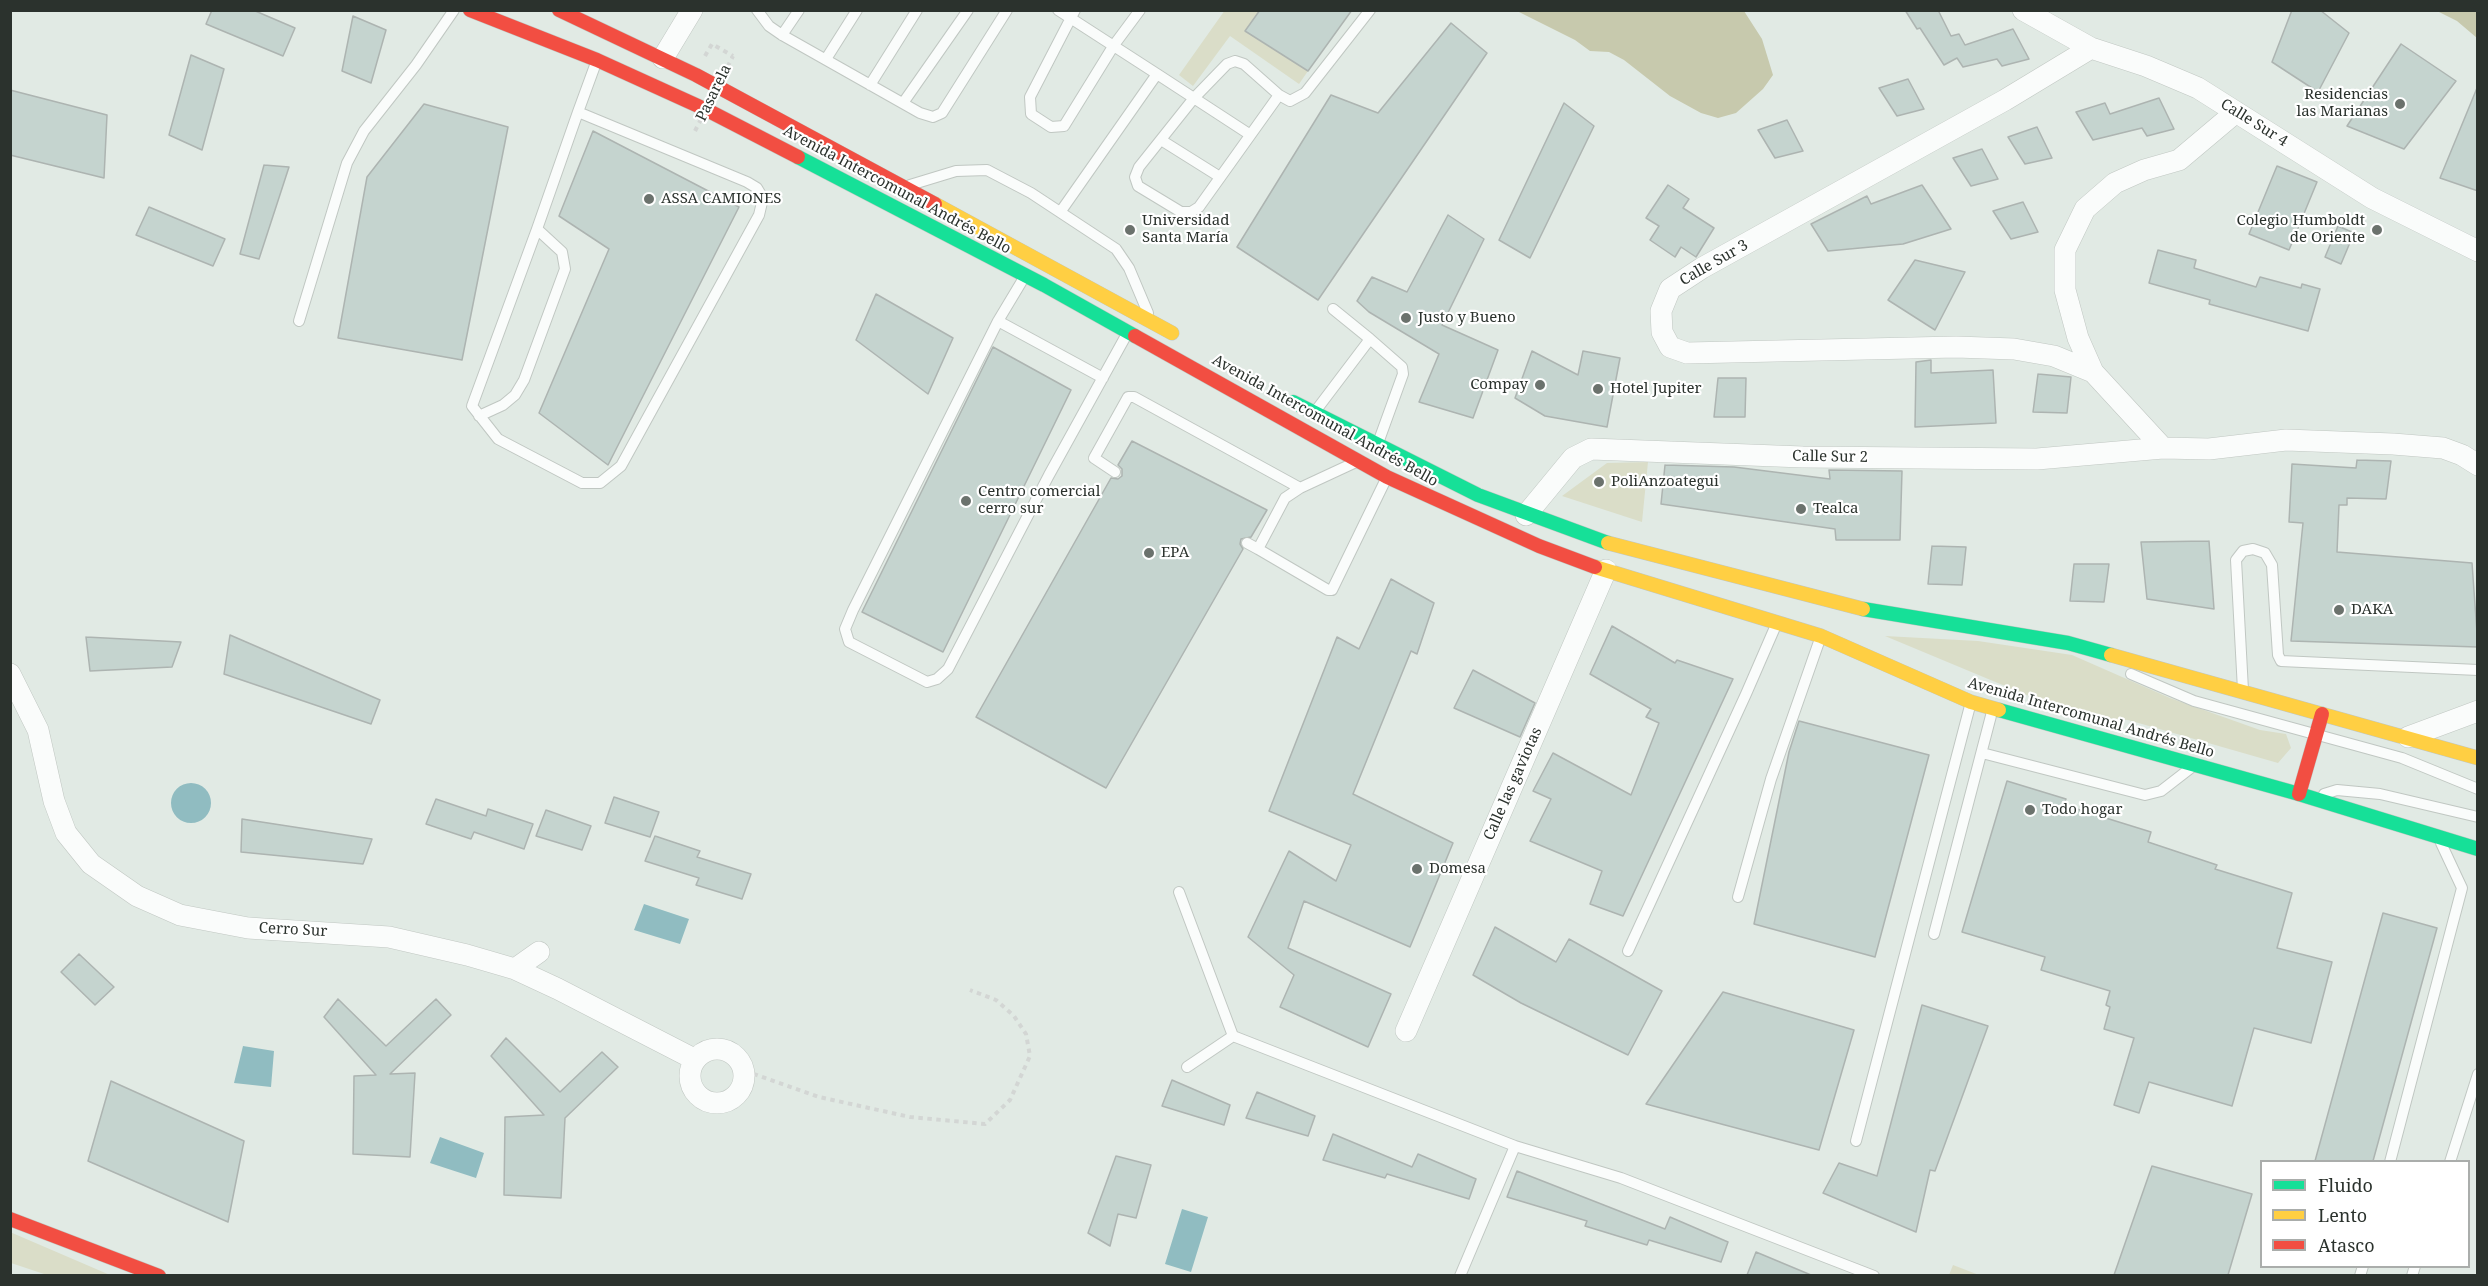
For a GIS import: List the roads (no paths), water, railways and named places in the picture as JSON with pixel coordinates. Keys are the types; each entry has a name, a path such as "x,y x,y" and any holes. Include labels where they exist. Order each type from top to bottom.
{"main road":[{"name":"Avenida Intercomunal Andrés Bello","path":"470,10 597,60 707,110 1025,276 1387,477 1499,529 1606,570 1821,636 1971,702 2306,796 2478,849"},
{"name":"Avenida Intercomunal Andrés Bello","path":"559,10 586,17 1180,338"},
{"name":"Avenida Intercomunal Andrés Bello","path":"1277,393 1377,446 1526,515 1610,544 1810,598 1896,616 1949,622 2068,643 2478,758"},
{"path":"2306,796 2316,734 2322,714"},
{"path":"10,1219 159,1275"}],"street":[{"path":"663,58 692,10"},
{"name":"Calle Sur 4","path":"2023,10 2091,48 2146,66 2198,88 2372,198 2478,251"},
{"name":"Calle Sur 3","path":"2091,48 2005,100 1702,268 1670,289 1661,311 1662,332 1670,347 1688,353 1956,347 2014,349 2054,356 2093,372"},
{"path":"2163,448 2093,372 2078,338 2066,290 2065,250 2085,209 2115,183 2144,170 2179,160 2236,112"},
{"name":"Calle Sur 2","path":"1526,515 1573,458 1591,449 1803,457 2037,459 2163,448 2209,449 2286,440 2443,448 2462,455 2478,465"},
{"name":"Calle las gaviotas","path":"1406,1031 1606,570"},
{"name":"Cerro Sur","path":"10,674 38,730 54,801 66,833 91,864 137,896 180,915 248,928 389,937 515,969 694,1059"},
{"path":"2408,737 2478,711"},
{"path":"515,969 539,952"},
{"path":"719,1048 736,1055 745,1071 745,1081 736,1096 720,1103 702,1099 691,1085 689,1076 694,1059 701,1053 719,1048"}],"lane":[{"path":"299,321 346,163 364,131 416,65 454,10"},
{"path":"758,10 770,27 903,104 933,117 942,113 1007,10"},
{"path":"782,34 799,10"},
{"path":"826,59 857,10"},
{"path":"870,85 917,10"},
{"path":"903,104 968,10"},
{"path":"1058,10 1073,14 1114,45 1250,134"},
{"path":"1073,14 1030,97 1031,114 1051,127 1064,126 1114,45 1140,10"},
{"path":"1279,95 1199,207 1191,212 1181,212 1138,186 1135,177 1139,167 1194,98 1227,64 1234,61 1244,64 1279,95 1290,101 1305,93 1370,10"},
{"path":"578,112 747,182 757,188 763,198 759,215 621,466 600,483 582,483 498,439 472,406 537,229 578,112 597,60"},
{"path":"1061,211 1157,74"},
{"path":"1161,140 1220,177"},
{"path":"904,187 956,171 987,170 1061,211 1116,249 1129,268 1151,322"},
{"path":"479,416 503,405 515,395 524,380 565,269 562,252 537,229"},
{"path":"1025,276 998,321 853,610 845,629 849,642 927,682 937,679 948,669 1128,332"},
{"path":"1333,309 1402,367 1403,374 1377,446"},
{"path":"998,321 1103,378"},
{"path":"1314,413 1370,339"},
{"path":"1115,472 1094,458 1128,398 1134,397 1300,488"},
{"path":"1258,549 1285,498 1300,488 1359,461"},
{"path":"1247,543 1328,590 1332,590 1387,477"},
{"path":"2243,691 2236,560 2243,551 2253,549 2265,553 2272,565 2278,654 2281,661 2478,670"},
{"path":"1628,951 1777,622"},
{"path":"1738,897 1772,779 1821,636"},
{"path":"2068,643 2194,701 2402,758 2478,789"},
{"path":"1856,1141 1971,702"},
{"path":"1934,934 1993,708"},
{"path":"1982,753 2145,795 2161,791 2194,765"},
{"path":"2306,796 2337,790 2380,794 2478,817"},
{"path":"2390,1160 2462,888 2438,838"},
{"path":"1179,892 1233,1036 1515,1146 1621,1178 1871,1275"},
{"path":"1187,1067 1233,1036"},
{"path":"2450,1160 2478,1074"},
{"path":"1460,1275 1515,1146"}],"water":[{"path":"191,783 199,784 205,789 210,795 210,811 205,817 199,822 191,823 183,822 177,817 172,811 171,803 172,795 177,789 183,784"},
{"path":"644,904 689,919 680,944 634,930"},
{"path":"243,1046 274,1051 271,1087 234,1083"},
{"path":"440,1137 484,1153 476,1178 430,1163"},
{"path":"1182,1209 1208,1217 1191,1272 1165,1264"}],"place":[{"name":"Residencias las Marianas","path":"2400,104"},
{"name":"ASSA CAMIONES","path":"649,199"},
{"name":"Universidad Santa María","path":"1130,230"},
{"name":"Colegio Humboldt de Oriente","path":"2377,230"},
{"name":"Justo y Bueno","path":"1406,318"},
{"name":"Compay","path":"1540,385"},
{"name":"Hotel Jupiter","path":"1598,389"},
{"name":"PoliAnzoategui","path":"1599,482"},
{"name":"Centro comercial cerro sur","path":"966,501"},
{"name":"Tealca","path":"1801,509"},
{"name":"EPA","path":"1149,553"},
{"name":"DAKA","path":"2339,610"},
{"name":"Todo hogar","path":"2030,810"},
{"name":"Domesa","path":"1417,869"}]}
